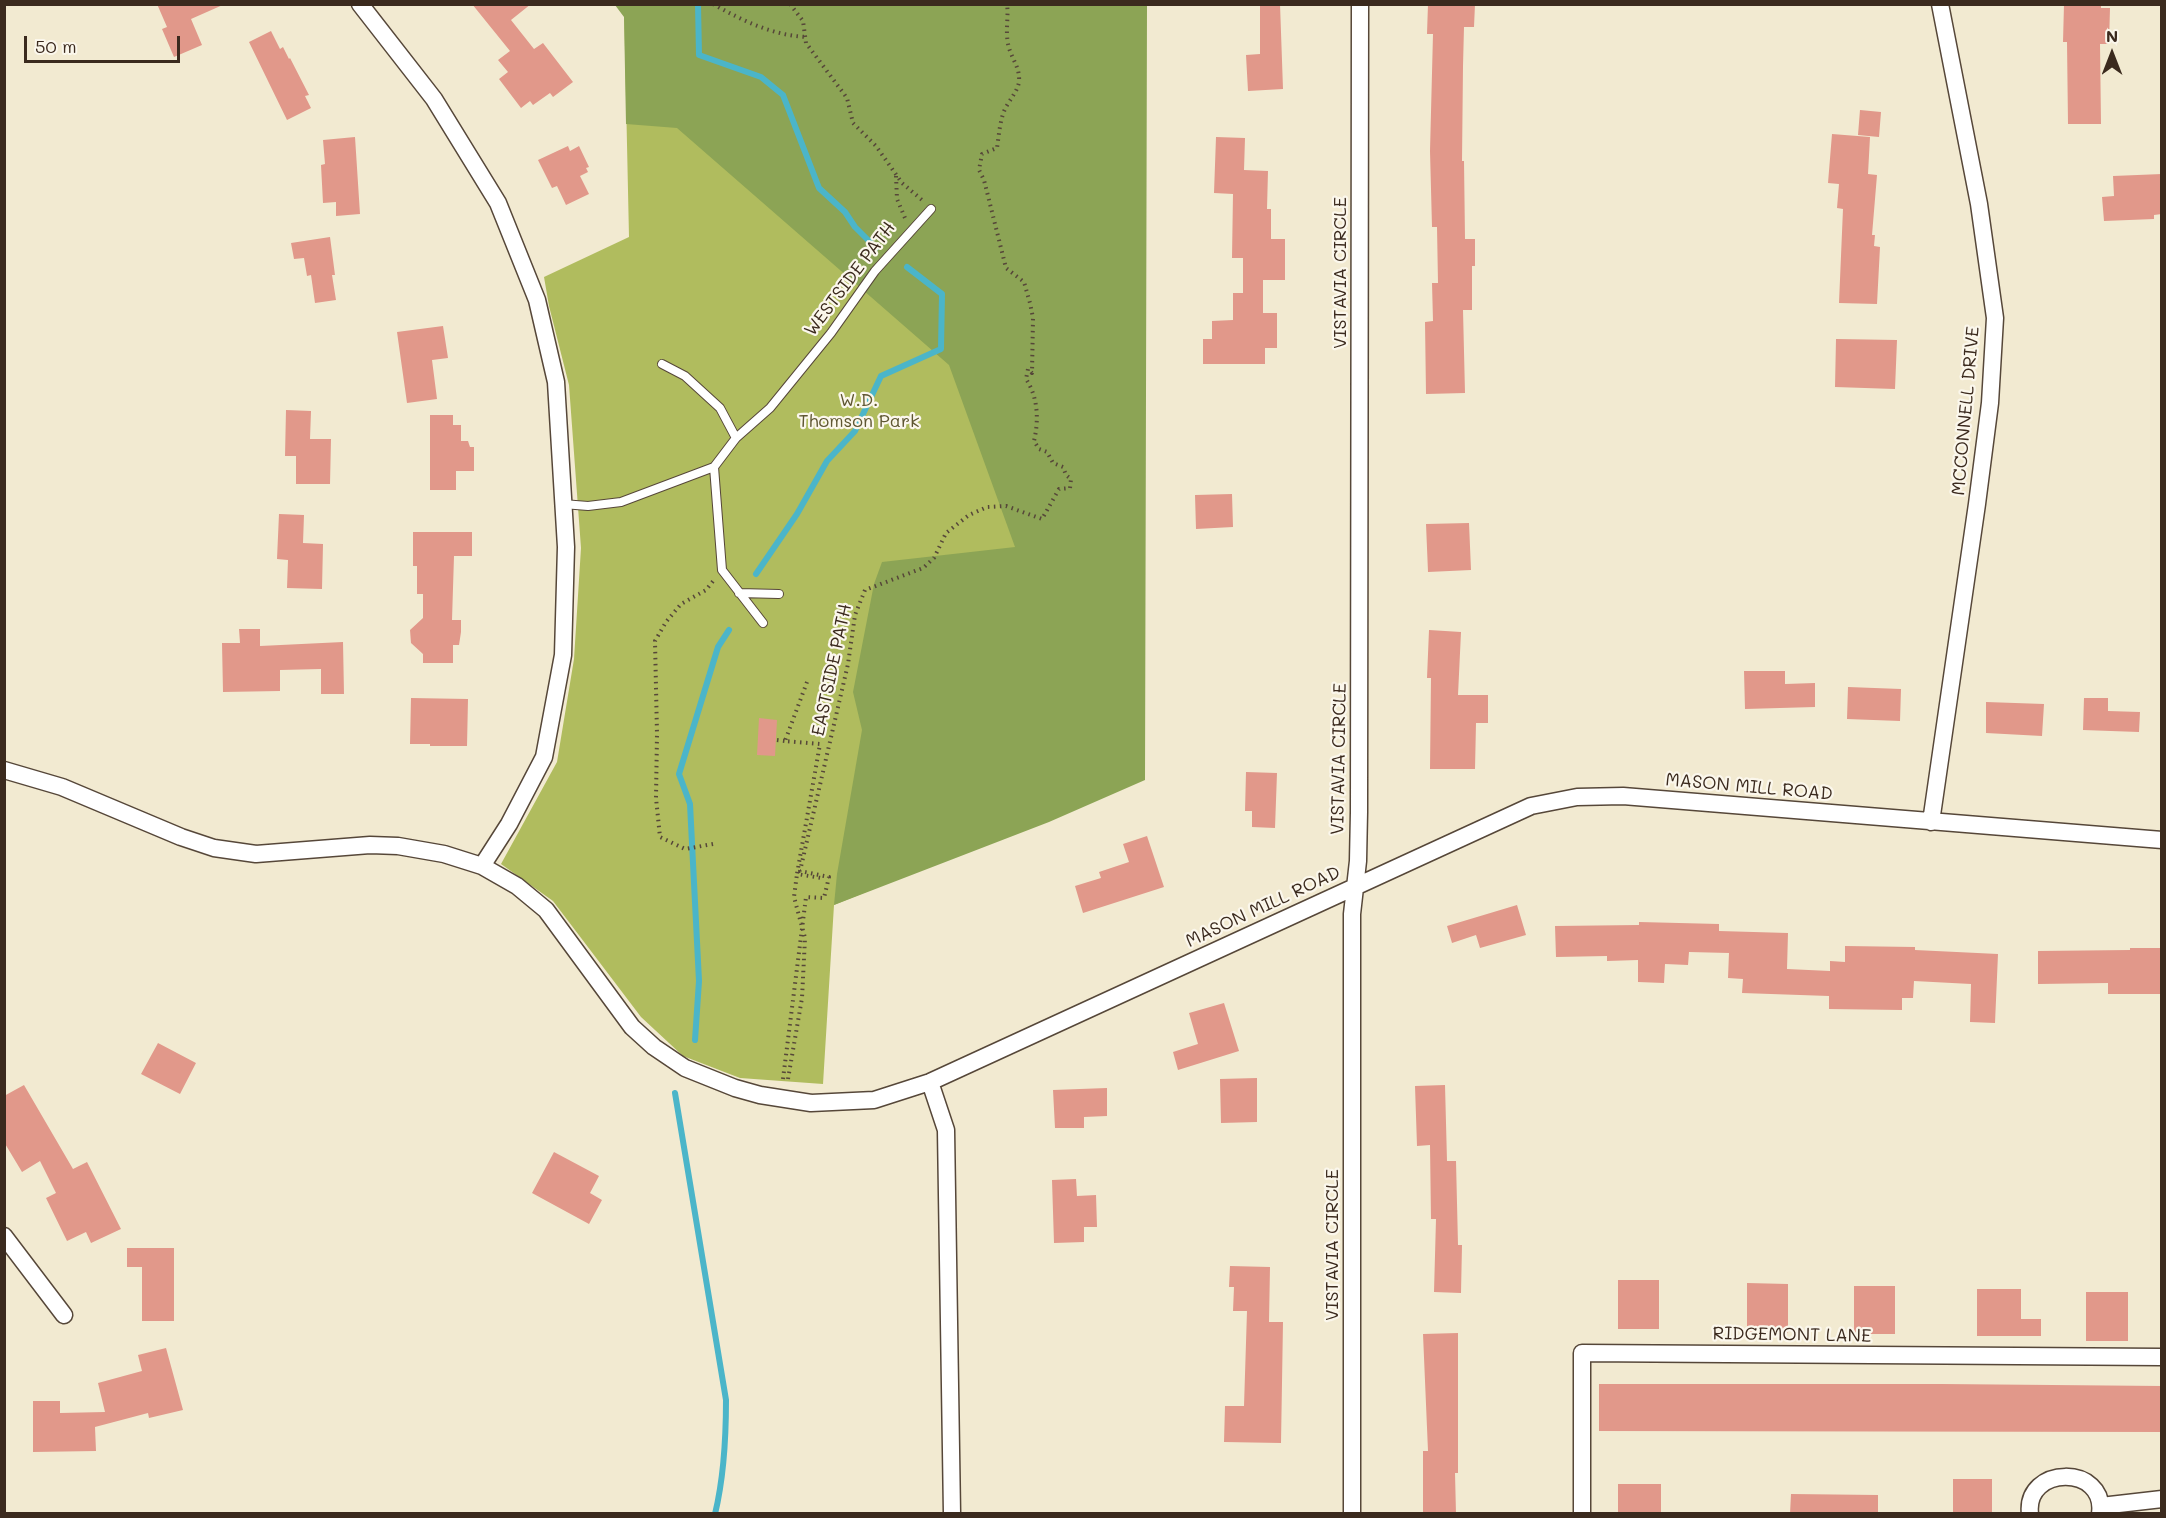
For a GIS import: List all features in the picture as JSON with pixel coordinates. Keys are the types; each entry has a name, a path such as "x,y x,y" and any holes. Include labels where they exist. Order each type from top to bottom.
{"street":[{"path":"360,4 434,99 498,203 537,300 556,382 566,547 563,655 544,757 509,824 482,866"},
{"name":"VISTAVIA CIRCLE","path":"1353,1514 1351,1006 1352,914 1358,861 1360,4"},
{"name":"MCCONNELL DRIVE","path":"1931,822 1979,492 1990,404 1995,318 1979,204 1940,4"},
{"name":"MASON MILL ROAD","path":"4,770 62,787 181,837 214,848 256,854 370,845 398,846 444,854 482,866 517,886 546,910 633,1027 654,1047 685,1068 735,1088 760,1095 811,1103 874,1100 930,1082 1531,806 1576,797 1623,796 2162,840"},
{"path":"930,1082 946,1130 952,1514"},
{"path":"4,1236 39,1279 64,1315"},
{"name":"RIDGEMONT LANE","path":"1582,1514 1582,1353 2162,1357"},
{"path":"2030,1514 2034,1494 2042,1484 2053,1478 2069,1476 2089,1484 2098,1496 2100,1510 2162,1499"}],"lane":[{"path":"910,231 931,209"},
{"name":"WESTSIDE PATH","path":"714,467 736,438 770,408 831,333 875,272 910,231"},
{"path":"662,364 685,376 720,408 736,438"},
{"path":"563,504 588,506 621,502 714,467 722,570 763,623"},
{"path":"740,593 780,594"}],"path":[{"path":"713,4 769,32 806,37"},
{"name":"WESTSIDE PATH","path":"790,4 803,21 806,43 847,98 853,123 876,146 896,176 897,199 910,231"},
{"name":"EASTSIDE PATH","path":"802,928 805,938 802,998 786,1079 802,928 806,897 824,898 829,877 800,871 848,664 855,615 865,590 923,568 934,558 946,533 969,515 987,507 1006,506 1042,519 1059,489 1070,488 1071,479 1066,475 1063,467 1053,462 1047,452 1039,449 1034,441 1038,424 1033,389 1026,379 1028,369 1032,373 1033,318 1030,303 1024,282 1006,268 984,180 979,170 982,154 997,148 1005,108 1014,96 1019,80 1019,71 1010,51 1005,26 1007,4"},
{"path":"896,176 931,209"},
{"path":"713,844 685,849 660,837 656,798 655,641 666,622 681,604 706,590 722,570"},
{"path":"785,741 807,682"},
{"path":"777,740 820,744 794,897 802,928"},
{"path":"797,874 825,878"}],"green space":[{"path":"615,5 1147,5 1145,780 1049,822 834,905 837,874 862,730 853,692 874,584 882,562 1015,547 949,365 677,128 626,124 624,17"},
{"name":"W.D. Thomson Park","path":"624,5 1147,5 1051,817 834,905 823,1084 740,1078 683,1056 641,1017 553,901 501,864 557,762 574,659 581,548 569,385 544,277 629,237"}],"building":[{"path":"157,4 225,4 191,19 202,45 174,57 162,29 167,27"},
{"path":"472,4 531,4 511,20 534,49 543,43 573,82 553,97 550,93 533,105 530,101 521,108 499,79 508,72 498,60 510,51"},
{"path":"1260,4 1280,4 1283,89 1248,91 1246,55 1260,54"},
{"path":"1428,4 1475,4 1474,27 1464,27 1462,161 1464,161 1465,239 1475,239 1475,266 1472,266 1472,310 1463,310 1465,393 1426,394 1425,322 1433,321 1432,283 1438,283 1437,227 1432,227 1430,151 1433,34 1427,34"},
{"path":"2064,4 2101,4 2101,8 2110,8 2109,44 2100,44 2101,124 2068,124 2067,42 2063,42"},
{"path":"271,31 280,49 283,47 290,58 309,95 305,96 311,108 287,120 249,42"},
{"path":"1860,110 1881,112 1879,137 1858,135"},
{"path":"1832,134 1870,137 1868,174 1877,175 1872,235 1875,235 1874,246 1880,247 1877,304 1839,303 1843,209 1837,208 1839,184 1828,183"},
{"path":"355,137 360,214 336,216 336,202 323,203 321,165 325,164 323,140"},
{"path":"1216,137 1245,138 1244,170 1268,171 1267,209 1271,209 1271,239 1285,239 1285,280 1263,280 1263,313 1277,313 1277,348 1265,348 1265,364 1203,364 1203,339 1212,339 1212,321 1233,320 1233,293 1243,293 1243,258 1232,258 1233,194 1214,193"},
{"path":"568,146 570,151 579,146 589,167 586,168 588,172 580,176 589,194 566,205 557,186 552,188 538,160"},
{"path":"2162,174 2162,214 2154,215 2154,219 2104,221 2102,197 2114,196 2113,176"},
{"path":"330,237 336,300 315,303 311,275 307,276 304,258 294,259 291,243"},
{"path":"443,326 448,358 432,360 437,399 407,403 397,332"},
{"path":"1836,339 1897,340 1895,389 1835,387"},
{"path":"286,410 311,411 310,439 331,439 330,484 296,484 296,456 285,456"},
{"path":"430,415 453,415 453,425 461,425 461,441 468,441 470,447 474,447 474,471 456,471 456,490 430,490"},
{"path":"1232,494 1233,527 1196,529 1195,495"},
{"path":"279,514 304,515 303,543 323,544 322,589 287,588 288,560 277,559"},
{"path":"1469,523 1471,570 1428,572 1426,524"},
{"path":"413,532 472,532 472,556 454,556 452,620 461,620 461,632 459,645 453,645 453,663 423,663 423,654 411,643 410,630 423,618 423,594 417,594 417,566 413,566"},
{"path":"239,629 260,629 260,646 343,642 344,694 321,694 321,669 280,670 280,691 223,692 222,643 240,643"},
{"path":"1429,630 1461,632 1458,695 1488,695 1488,723 1476,723 1475,769 1430,769 1431,678 1427,678"},
{"path":"1744,671 1785,671 1785,684 1815,683 1815,707 1745,709"},
{"path":"1848,687 1901,689 1900,721 1847,719"},
{"path":"411,698 468,699 467,746 410,744"},
{"path":"2084,698 2108,698 2108,711 2140,712 2139,732 2083,730"},
{"path":"1986,702 2044,704 2042,736 1986,733"},
{"path":"759,718 777,720 775,756 757,755"},
{"path":"1246,772 1277,773 1275,828 1252,827 1252,811 1245,811"},
{"path":"1147,836 1164,887 1083,913 1075,886 1101,878 1099,872 1129,862 1123,844"},
{"path":"1517,905 1526,935 1480,948 1476,935 1452,943 1447,926"},
{"path":"1639,922 1719,924 1719,931 1788,933 1787,969 1830,971 1830,961 1845,962 1845,946 1915,947 1915,950 1998,954 1995,1023 1970,1022 1971,984 1914,981 1913,998 1902,998 1902,1010 1829,1009 1829,996 1742,993 1743,979 1728,978 1729,953 1689,952 1688,965 1665,964 1664,983 1638,982 1638,960 1607,961 1607,956 1556,957 1555,926 1639,925"},
{"path":"2130,948 2162,948 2162,994 2108,994 2108,983 2038,984 2038,951 2130,950"},
{"path":"1224,1003 1239,1051 1178,1070 1173,1052 1198,1044 1189,1013"},
{"path":"158,1043 196,1063 180,1094 141,1074"},
{"path":"1257,1078 1257,1122 1221,1123 1220,1079"},
{"path":"24,1085 73,1169 87,1162 121,1229 91,1243 86,1232 67,1241 46,1198 56,1193 40,1161 22,1172 4,1142 4,1096"},
{"path":"1445,1085 1447,1161 1456,1161 1458,1245 1462,1245 1461,1293 1434,1292 1436,1219 1431,1219 1430,1145 1417,1146 1415,1086"},
{"path":"1107,1088 1107,1116 1084,1117 1084,1128 1055,1128 1053,1090"},
{"path":"554,1152 599,1176 590,1193 602,1200 589,1224 532,1193"},
{"path":"1076,1179 1077,1196 1096,1195 1097,1227 1084,1227 1084,1242 1054,1243 1052,1180"},
{"path":"127,1248 174,1248 174,1321 142,1321 142,1267 127,1267"},
{"path":"1230,1266 1270,1267 1269,1322 1283,1322 1281,1443 1224,1442 1225,1406 1244,1406 1247,1311 1233,1311 1234,1287 1229,1287"},
{"path":"1618,1280 1659,1280 1659,1329 1618,1329"},
{"path":"1747,1283 1788,1284 1788,1333 1747,1332"},
{"path":"1854,1286 1895,1286 1895,1334 1854,1334"},
{"path":"1977,1289 2021,1289 2021,1319 2041,1319 2041,1336 1977,1336"},
{"path":"2086,1292 2128,1292 2128,1341 2086,1341"},
{"path":"1458,1333 1456,1514 1423,1514 1423,1451 1428,1451 1423,1334"},
{"path":"166,1348 183,1410 149,1418 148,1413 95,1427 96,1451 33,1452 33,1401 60,1401 60,1413 105,1412 98,1383 142,1371 138,1355"},
{"path":"1599,1384 2162,1386 2162,1432 1599,1431"},
{"path":"1953,1479 1992,1479 1992,1514 1953,1514"},
{"path":"1618,1484 1661,1484 1661,1514 1618,1514"},
{"path":"1791,1494 1878,1495 1878,1514 1790,1514"}],"waterway":[{"path":"698,4 699,55 761,77 783,95 819,188 845,212 855,227 876,248"},
{"path":"756,574 797,514 827,461 855,431 881,376 941,349 942,294 907,267"},
{"path":"695,1040 699,981 690,804 679,774 718,647 729,630"},
{"path":"675,1093 726,1400 724,1457 715,1514"}]}
